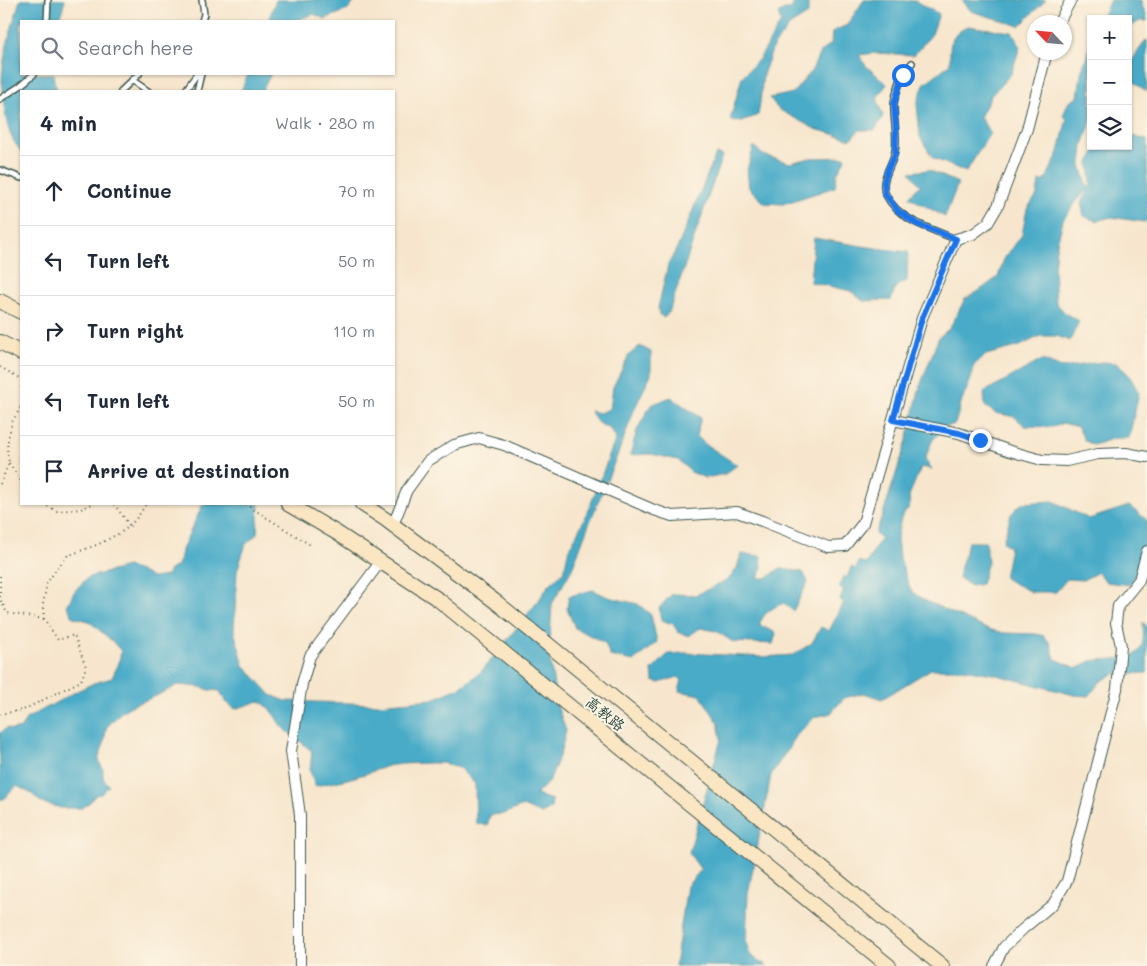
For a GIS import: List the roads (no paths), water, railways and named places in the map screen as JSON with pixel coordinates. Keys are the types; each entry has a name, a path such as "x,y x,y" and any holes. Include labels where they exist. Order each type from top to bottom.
{"main road":[{"path":"0,301 20,311"},
{"path":"0,342 20,352"},
{"name":"高教路","path":"290,505 337,533 439,600 890,966"},
{"name":"高教路","path":"363,505 496,602 942,966"}],"street":[{"path":"1063,15 1071,0"},
{"path":"393,525 408,490 428,461 454,445 479,438 504,445 672,516 737,512 828,547 845,546 863,523 922,318 956,239 973,234 988,223 998,206 1027,129 1046,60"},
{"path":"893,420 959,433 1042,460 1066,462 1098,454 1126,453 1147,457"},
{"path":"994,966 1004,947 1053,904 1068,881 1116,688 1121,646 1116,623 1118,606 1139,580 1147,551"},
{"path":"300,966 300,815 291,751 302,684 310,656 381,561"}],"lane":[{"path":"47,20 48,0"},
{"path":"202,0 204,14 202,20"},
{"path":"912,63 903,75 894,104 895,154 884,182 885,194 898,211 917,224 956,239"},
{"path":"0,99 33,75"},
{"path":"122,90 137,75"},
{"path":"186,90 198,75"},
{"path":"197,90 199,75"},
{"path":"132,80 147,90"},
{"path":"0,170 20,178"}],"water":[{"path":"20,0 65,0 59,20 20,20 20,75 54,75 54,82 58,90 20,90 20,150 9,130 2,86 3,65"},
{"path":"276,0 356,0 348,10 325,19 314,14 299,20 268,20"},
{"path":"795,0 808,0 808,14 789,26 773,47 763,75 758,115 741,122 730,120 742,77 760,58 781,22 778,14 784,10 791,10"},
{"path":"864,0 915,1 939,14 932,34 914,55 875,53 859,55 866,66 887,84 877,98 883,116 875,130 859,130 851,139 815,129 778,109 770,98 793,93 812,70 820,52 831,44 832,32 847,25"},
{"path":"962,0 1046,0 1031,15 1027,15 1027,19 1020,26 971,11"},
{"path":"1110,0 1141,0 1147,21 1140,21 1132,26 1132,15 1103,15"},
{"path":"968,26 1012,32 1020,47 1011,74 992,94 980,117 990,133 966,172 933,158 920,137 917,104 924,84 950,64 951,42 961,30"},
{"path":"1147,40 1147,91 1132,80 1132,60"},
{"path":"1087,55 1087,133 1083,145 1081,165 1088,188 1063,220 1056,248 1054,269 1056,303 1066,314 1079,321 1070,341 1057,336 1040,336 1020,346 986,355 974,365 955,424 943,428 932,441 925,459 932,469 921,467 909,496 910,506 901,518 897,537 899,557 911,591 924,600 987,629 1004,633 1044,636 1050,643 1055,659 1077,668 1091,661 1125,658 1136,653 1143,643 1143,622 1147,627 1147,673 1114,674 1100,682 1089,696 1074,695 993,674 963,669 931,669 882,699 864,693 844,698 831,713 815,717 797,735 771,775 748,894 746,943 750,955 767,966 675,966 687,886 701,870 689,853 721,739 718,722 700,695 679,691 682,680 678,677 659,683 653,681 652,670 668,654 685,653 763,657 793,655 812,643 821,627 829,631 844,602 840,600 844,590 839,587 843,576 847,578 851,567 856,569 859,561 866,564 881,538 875,534 907,440 920,386 939,337 949,329 965,299 998,277 1004,259 1022,235 1027,209 1037,195 1039,181 1045,181 1059,152 1067,118 1063,116 1068,103 1078,97 1081,73"},
{"path":"248,75 270,75 263,90 241,90"},
{"path":"1132,136 1147,140 1147,220 1145,222 1111,217 1096,221 1084,216 1081,202 1091,184 1089,162 1096,150 1132,150"},
{"path":"754,146 763,155 790,163 810,158 846,157 837,174 835,187 783,204 764,203 749,188 747,170"},
{"path":"716,154 722,156 669,312 664,318 660,315 658,308 668,265 679,244"},
{"path":"929,170 958,183 945,217 909,197 920,185 910,172"},
{"path":"814,238 908,252 907,281 896,286 891,300 863,301 851,291 810,282"},
{"path":"640,346 651,352 651,374 635,408 572,569 552,604 549,654 557,705 566,731 550,780 536,795 552,800 551,809 541,814 523,806 504,814 490,815 487,826 476,823 475,784 459,768 442,763 387,766 344,780 315,786 310,771 312,751 281,726 270,708 259,701 235,709 225,701 220,691 178,685 131,706 121,712 106,728 99,762 103,769 103,778 109,786 101,794 95,795 82,808 61,808 42,803 32,794 17,786 4,799 0,799 0,733 7,728 12,730 21,728 26,719 77,691 94,683 112,678 119,662 121,651 112,641 89,621 73,617 67,606 74,592 89,577 127,567 140,571 152,578 167,576 170,570 178,565 183,547 203,505 259,505 257,534 246,544 237,571 234,631 244,665 271,695 286,701 379,704 433,699 461,687 481,672 539,600 548,586 564,571 568,552 587,514 616,438 609,428 598,423 590,411 599,413 610,409 613,387 629,355"},
{"path":"1042,360 1062,368 1102,362 1116,363 1129,375 1139,393 1129,438 1115,438 1093,445 1084,440 1078,427 1063,423 1051,427 1025,426 1015,417 995,413 985,406 984,392"},
{"path":"671,397 701,418 696,435 705,444 737,465 725,474 705,478 691,472 678,460 651,454 630,455 637,430 651,405"},
{"path":"1053,501 1089,519 1129,506 1147,520 1143,559 1130,585 1106,582 1098,572 1083,580 1067,579 1056,592 1031,592 1004,578 1010,547 1003,542 1011,514 1022,503"},
{"path":"968,542 986,542 988,562 981,584 971,586 958,577"},
{"path":"741,554 761,556 762,568 758,578 767,578 780,568 803,572 808,582 793,611 784,603 768,611 763,617 759,625 776,633 773,644 733,642 716,631 700,628 689,636 678,632 673,624 661,620 659,608 672,594 696,595 729,579 737,568"},
{"path":"593,590 608,597 638,604 651,615 657,642 634,661 610,656 605,643 575,628 567,608 569,596"}]}
